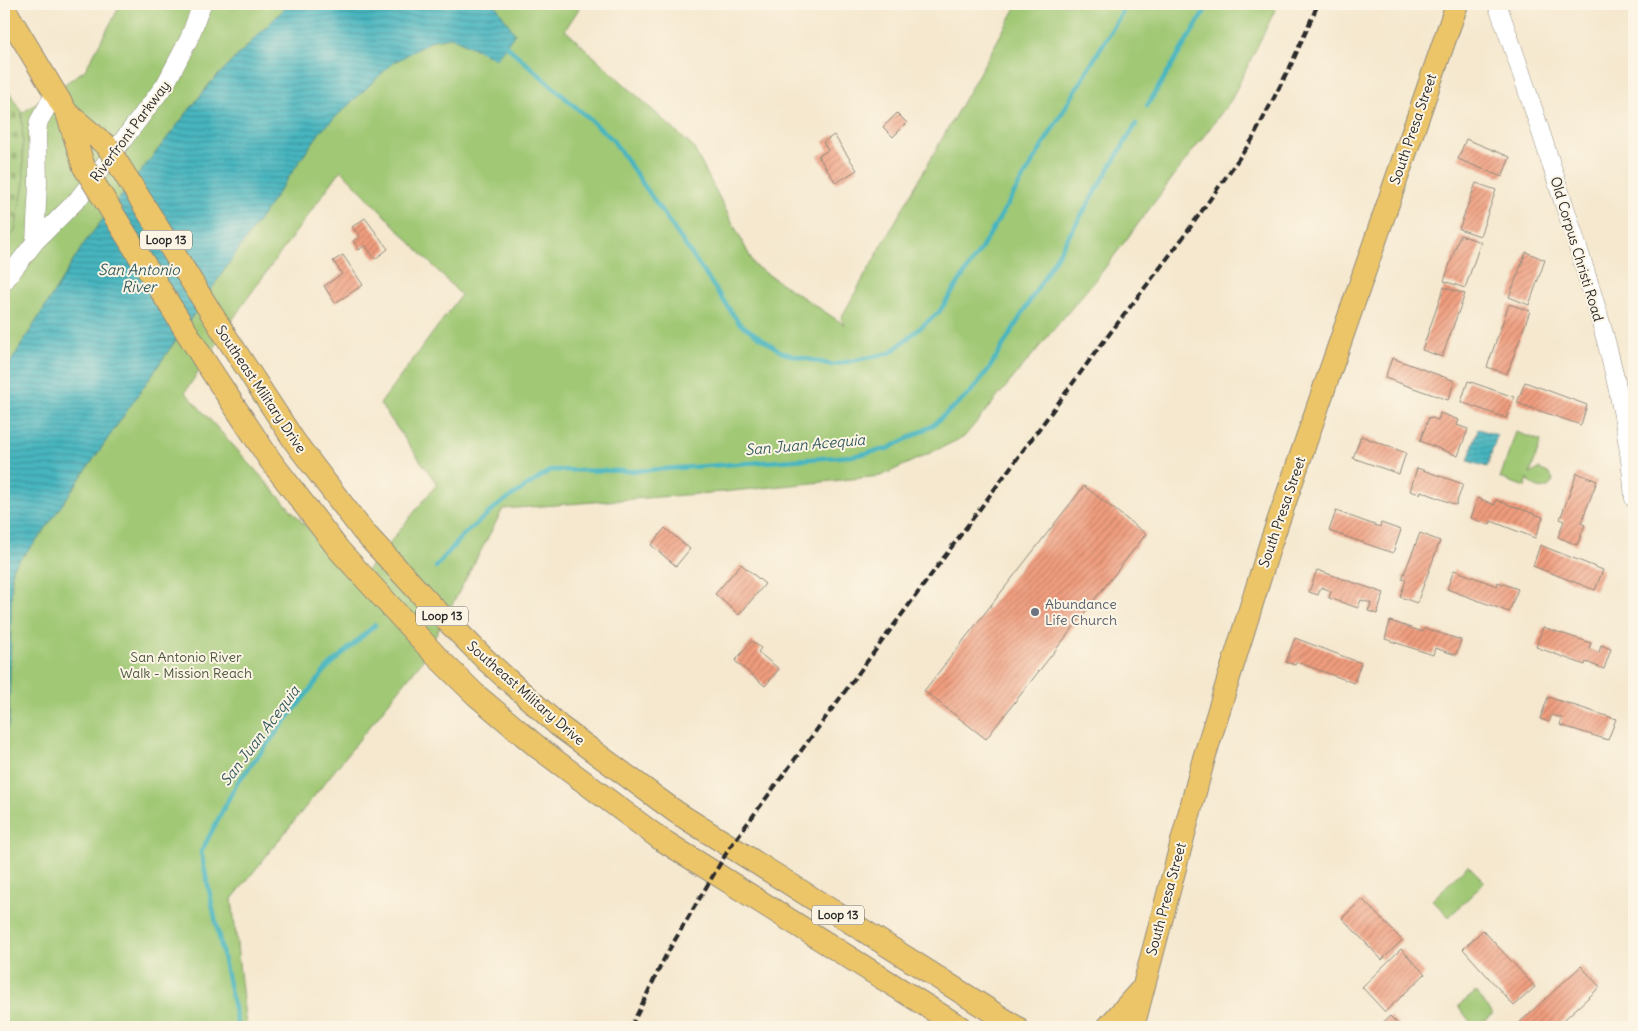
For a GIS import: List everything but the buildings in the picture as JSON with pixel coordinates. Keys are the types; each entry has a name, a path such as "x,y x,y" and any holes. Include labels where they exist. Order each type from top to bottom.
{"main road":[{"name":"South Presa Street","path":"1133,1027 1141,989 1204,758 1270,545 1457,4"},
{"name":"Southeast Military Drive","path":"4,8 67,113 84,167 204,360 270,460 339,550 438,658 476,695 534,745 659,838 960,1027"},
{"name":"Southeast Military Drive","path":"67,113 107,146 225,335 295,442 362,530 425,599 486,660 560,726 632,780 707,832 1016,1027"},
{"path":"613,804 632,780"},
{"path":"1108,1027 1141,989"},
{"path":"1141,989 1147,1027"}],"street":[{"name":"Riverfront Parkway","path":"4,282 34,242 78,199 165,85 189,39 202,4"},
{"name":"Old Corpus Christi Road","path":"1497,4 1576,242 1615,370 1631,456 1634,499"},
{"path":"34,242 38,184 37,131 39,121 55,93"}],"green space":[{"name":"San Antonio River Walk - Mission Reach","path":"121,4 582,4 565,30 693,147 755,266 845,325 841,318 1018,4 1278,4 1231,100 1105,268 964,437 881,476 723,492 503,509 422,661 232,899 246,1027 4,1027 4,244 15,231 24,184 22,113 85,70","holes":["341,170 461,295 380,404 437,484 357,583 185,392 241,307"]},
{"path":"4,83 22,113 24,184 15,231 4,244"},
{"path":"1516,432 1541,441 1530,474 1539,469 1548,473 1553,480 1548,487 1537,487 1528,478 1525,487 1500,478"},
{"path":"1468,865 1485,882 1449,917 1432,900"},
{"path":"1476,992 1493,1014 1474,1027 1458,1006"}],"water":[{"name":"San Antonio River","path":"286,4 495,4 515,34 496,59 451,37 433,40 393,63 320,132 39,538 12,568 9,723 4,738 4,373 85,242 212,81 283,10"},
{"path":"1478,429 1497,435 1487,467 1468,461"}],"waterway":[{"path":"502,42 612,139 739,323 783,353 832,365 890,353 939,312 981,249 1127,4"},
{"name":"San Juan Acequia","path":"1147,106 1209,4"},
{"name":"San Juan Acequia","path":"436,567 462,536 497,506 551,470 634,471 852,456 887,449 932,426 970,393 989,369 1136,124"},
{"name":"San Juan Acequia","path":"238,1027 201,852 237,783 327,668 375,625"}],"railway":[{"path":"631,1027 666,955 730,847 1098,349 1182,239 1252,140 1291,65 1318,4"}],"place":[{"name":"Abundance Life Church","path":"1035,612"}]}
